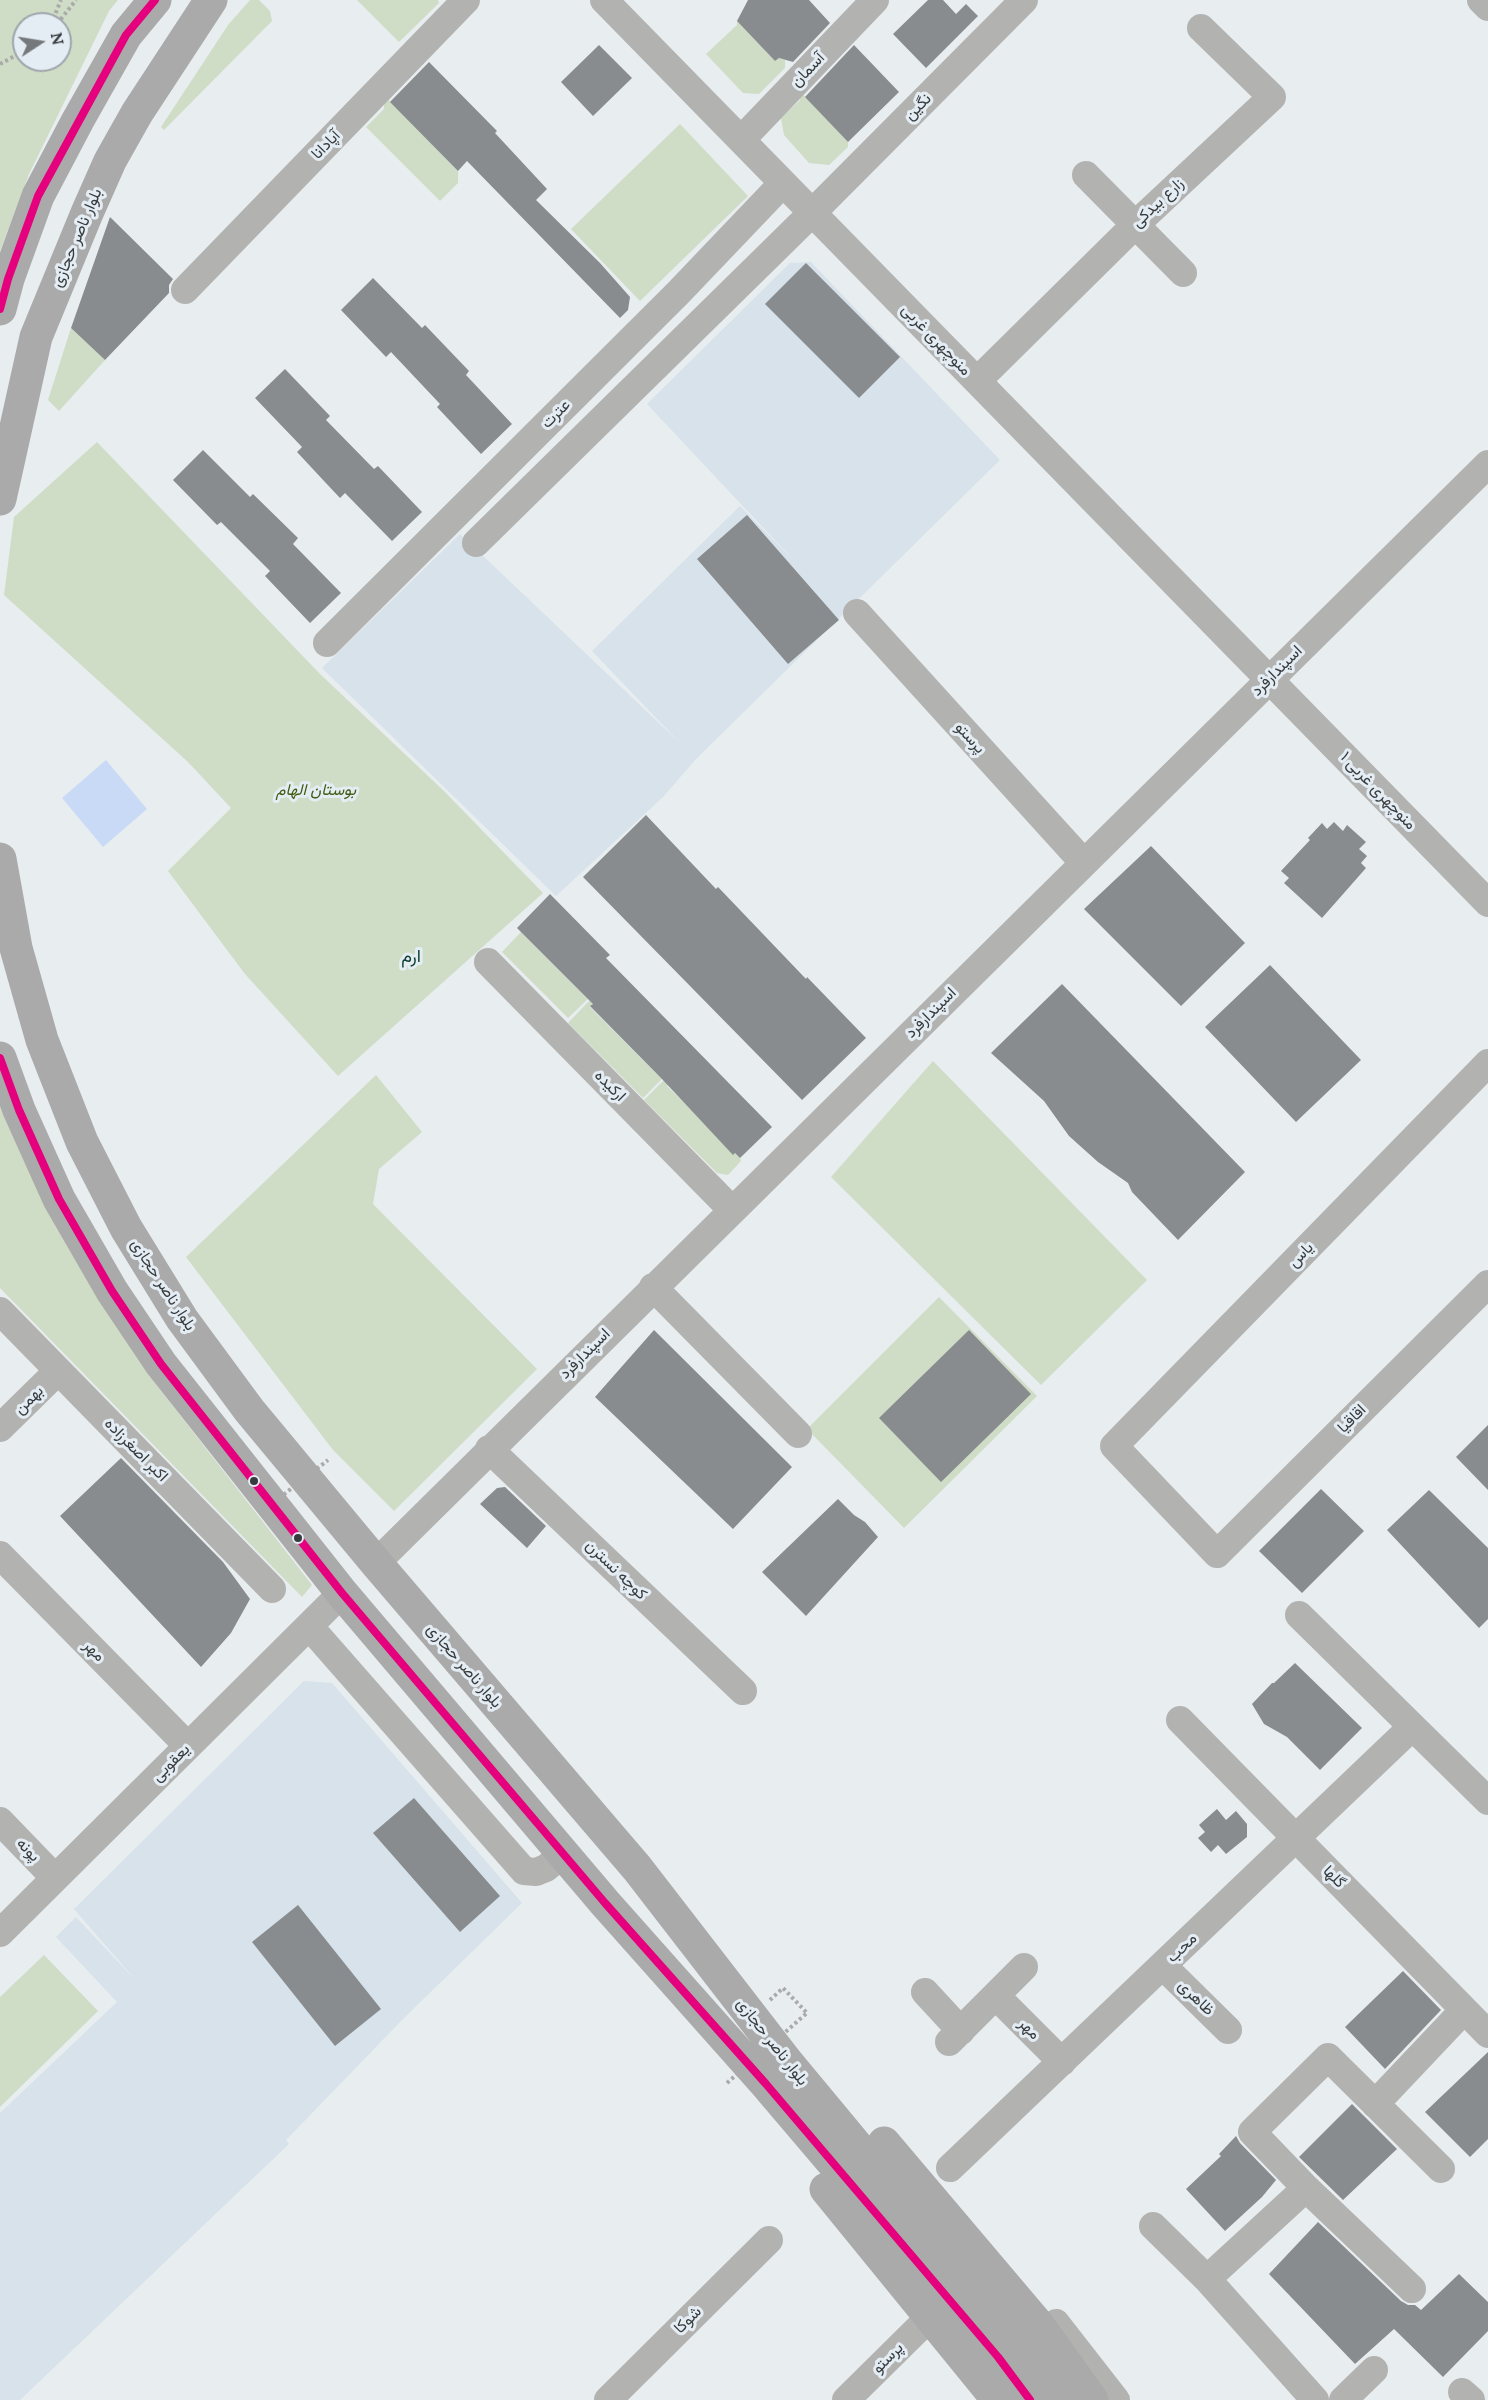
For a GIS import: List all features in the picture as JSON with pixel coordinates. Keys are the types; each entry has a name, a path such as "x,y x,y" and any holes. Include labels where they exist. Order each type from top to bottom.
{"main road":[{"path":"0,309 8,279 38,196 126,35 155,0"},
{"name":"بلوار ناصر حجازی","path":"0,499 36,337 87,213 110,161 137,112 211,0"},
{"name":"بلوار ناصر حجازی","path":"0,859 16,948 42,1040 82,1142 126,1228 182,1319 242,1401 376,1563 637,1868 787,2062 1022,2345 1061,2400"},
{"name":"بلوار ناصر حجازی","path":"0,1058 19,1110 59,1199 112,1291 161,1364 342,1593 605,1903 766,2084 998,2357 1030,2400"},
{"path":"637,1868 803,2048 1039,2326 1092,2400"},
{"path":"605,1903 752,2100 931,2316 990,2397"}],"street":[{"name":"آپادانا","path":"185,290 466,0"},
{"name":"منوچهری غربی","path":"604,0 1269,679"},
{"name":"آسمان","path":"741,140 874,0"},
{"name":"نگین","path":"476,543 812,213 1024,0"},
{"path":"1481,0 1488,7"},
{"name":"زارع بیدکی","path":"977,381 1136,224 1272,97 1201,28"},
{"path":"1086,176 1183,273"},
{"name":"عترت","path":"327,643 669,301 783,183"},
{"name":"اسپندارفرد","path":"376,1563 1488,464"},
{"name":"پرستو","path":"857,614 1084,862"},
{"name":"منوچهری غربی ۱","path":"1269,679 1488,903"},
{"name":"ارکیده","path":"488,962 732,1210"},
{"name":"یاس","path":"1217,1554 1114,1446 1488,1063"},
{"name":"اقاقیا","path":"1217,1554 1488,1284"},
{"path":"654,1287 798,1434"},
{"name":"اکبر اصغرزاده","path":"0,1311 272,1589"},
{"name":"بهمن","path":"0,1428 58,1371"},
{"name":"کوچه نسترن","path":"489,1449 743,1691"},
{"name":"مهر","path":"0,1555 188,1746"},
{"name":"یعقوبی","path":"0,1933 342,1593"},
{"path":"1299,1615 1488,1801"},
{"path":"309,1626 524,1871 536,1872 546,1868 563,1854"},
{"name":"گلها","path":"1180,1720 1488,2034"},
{"name":"محب","path":"950,2168 1297,1839 1412,1726"},
{"name":"پونه","path":"0,1821 55,1878"},
{"name":"ظاهری","path":"1163,1966 1228,2030"},
{"path":"925,1992 955,2036 1024,1967"},
{"name":"مهر","path":"996,1996 1062,2062"},
{"path":"1375,2104 1464,2010"},
{"path":"1412,2289 1306,2188 1252,2132 1328,2056 1441,2169"},
{"path":"1207,2280 1306,2188"},
{"path":"1153,2226 1207,2280 1315,2400"},
{"name":"شوکا","path":"608,2400 769,2240"},
{"name":"پرستو","path":"846,2400 931,2316"},
{"path":"1056,2323 1116,2400"},
{"path":"1343,2400 1374,2370"}],"path":[{"path":"66,12 76,0"},
{"path":"260,1513 328,1460"},
{"path":"727,2083 807,2013 783,1988"}],"shaded area":[{"path":"811,262 1000,460 696,759 663,797 556,896 322,668 460,534 681,744 592,651 740,506 801,568 647,404 790,263"},
{"path":"304,1681 332,1683 522,1903 402,2020 286,2140 289,2144 20,2400 0,2400 0,2113 117,2002 56,1937 76,1917 138,1983 74,1909"}],"green space":[{"path":"0,0 118,0 109,11 29,174 0,251"},
{"path":"250,0 259,0 270,11 272,21 164,130 161,127 228,25"},
{"path":"357,0 438,0 439,3 399,42"},
{"path":"737,21 775,61 779,58 785,60 785,68 759,94 743,93 706,54 737,25"},
{"path":"799,90 848,142 848,147 829,165 809,163 784,135 781,118 800,100"},
{"path":"384,95 458,171 458,183 440,201 366,127 384,109"},
{"path":"680,124 748,196 640,301 571,229"},
{"path":"71,328 105,360 59,411 48,400"},
{"name":"بوستان الهام","path":"97,442 320,674 444,791 543,893 338,1076 245,974 168,871 231,808 188,762 4,595 14,517"},
{"path":"521,932 579,990 589,990 589,998 568,1018 502,952"},
{"path":"590,1000 593,1003 590,1007 656,1073 665,1076 643,1098 568,1023"},
{"path":"933,1061 1147,1280 1041,1385 831,1177"},
{"path":"376,1075 422,1132 379,1169 373,1204 537,1369 394,1511 333,1450 186,1257"},
{"path":"666,1078 671,1082 667,1086 740,1158 741,1161 728,1175 717,1173 644,1100"},
{"path":"0,1104 155,1383 312,1585 302,1597 0,1288"},
{"path":"939,1297 1037,1396 904,1528 807,1429"},
{"path":"44,1955 98,2011 0,2107 0,1997"}],"water":[{"path":"106,760 147,809 103,847 62,798"}],"building":[{"path":"748,0 809,0 830,23 793,62 779,58 775,61 737,21"},
{"path":"928,0 943,0 956,14 966,4 978,16 926,68 893,34"},
{"path":"599,45 632,78 593,116 561,82"},
{"path":"854,45 899,92 848,142 805,97"},
{"path":"429,62 497,131 495,133 547,189 536,200 600,263 630,297 628,310 620,318 467,161 458,171 390,102"},
{"path":"110,217 173,279 169,285 169,293 105,360 71,328"},
{"path":"806,263 900,357 859,398 765,304"},
{"path":"373,278 422,328 425,325 469,371 466,375 512,424 481,454 437,407 440,404 391,352 386,357 341,310"},
{"path":"285,369 330,416 326,420 374,469 378,466 422,512 392,541 345,493 340,498 297,452 302,447 255,398"},
{"path":"203,450 250,497 253,494 298,538 293,544 341,593 310,623 265,576 270,571 221,522 217,525 173,480"},
{"path":"747,515 839,620 788,664 697,559"},
{"path":"646,815 716,889 718,887 866,1038 802,1100 583,877"},
{"path":"1334,822 1343,831 1347,825 1366,842 1359,849 1367,856 1361,863 1366,868 1322,918 1284,883 1289,878 1281,871 1310,840 1308,838 1322,823 1327,829"},
{"path":"1151,846 1245,943 1181,1006 1084,909"},
{"path":"550,894 610,955 606,958 772,1127 740,1158 735,1153 733,1155 590,1006 593,1004 517,928"},
{"path":"1270,965 1361,1060 1296,1122 1205,1027"},
{"path":"1062,984 1245,1172 1178,1240 1132,1192 1128,1183 1098,1162 1069,1136 1044,1101 991,1053"},
{"path":"654,1330 792,1467 733,1529 595,1397"},
{"path":"969,1330 1031,1394 941,1482 879,1418"},
{"path":"1488,1425 1488,1490 1456,1457"},
{"path":"121,1458 223,1562 250,1599 231,1633 201,1667 60,1516"},
{"path":"505,1487 546,1526 527,1548 480,1504 497,1488"},
{"path":"1321,1489 1364,1531 1302,1593 1259,1551"},
{"path":"1429,1490 1488,1548 1488,1619 1479,1628 1387,1530"},
{"path":"838,1499 854,1515 865,1522 878,1537 806,1616 762,1572"},
{"path":"1295,1663 1362,1728 1320,1770 1287,1737 1264,1724 1252,1704"},
{"path":"414,1798 500,1896 460,1932 373,1833"},
{"path":"1217,1809 1226,1820 1236,1811 1247,1824 1247,1837 1226,1854 1218,1845 1211,1852 1198,1838 1205,1832 1199,1825"},
{"path":"298,1905 381,2009 335,2046 252,1942"},
{"path":"1403,1971 1441,2010 1385,2069 1345,2027"},
{"path":"1488,2052 1488,2139 1470,2157 1425,2112"},
{"path":"1352,2104 1397,2149 1343,2200 1299,2157"},
{"path":"1236,2136 1276,2180 1262,2197 1225,2231 1186,2189 1221,2156 1219,2154"},
{"path":"1318,2222 1401,2301 1408,2305 1415,2305 1421,2310 1459,2274 1488,2302 1488,2331 1443,2377 1394,2329 1355,2364 1269,2274"}],"transit line":[{"path":"0,309 8,279 38,196 126,35 155,0"},
{"path":"0,1058 19,1110 59,1199 112,1291 161,1364 342,1593 605,1903 766,2084 998,2357 1030,2400"}],"district":[{"name":"ارم","path":"411,957"}]}
